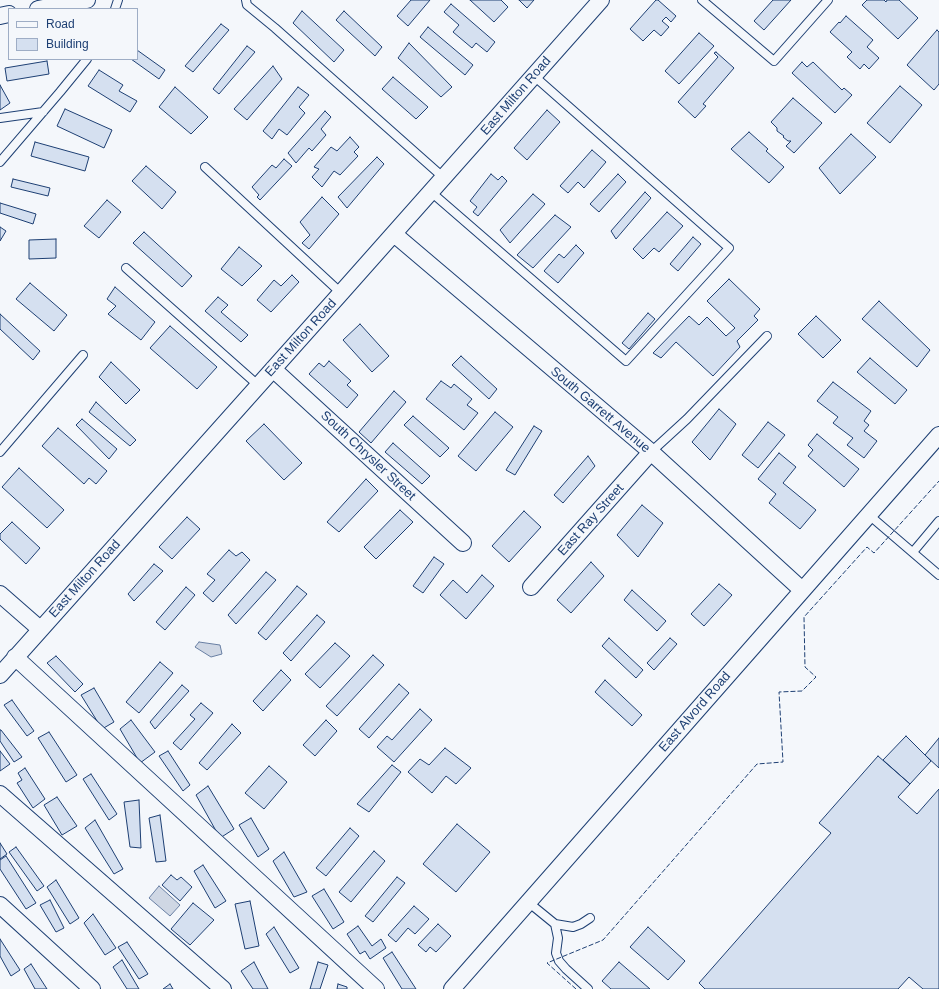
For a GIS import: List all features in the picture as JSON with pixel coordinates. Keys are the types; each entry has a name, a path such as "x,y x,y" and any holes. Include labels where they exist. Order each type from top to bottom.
{"street":[{"path":"43,8 87,0"},
{"name":"East Milton Road","path":"0,675 601,0"},
{"name":"South Garrett Avenue","path":"394,234 651,452 802,590"},
{"name":"South Chrysler Street","path":"274,369 463,543"},
{"name":"East Alvord Road","path":"452,989 939,435"},
{"name":"East Ray Street","path":"531,587 651,452"},
{"path":"0,594 40,629"},
{"path":"15,657 376,989"},
{"path":"0,794 223,989"},
{"path":"0,905 92,989"}],"lane":[{"path":"246,0 247,5 444,178"},
{"path":"702,0 774,61 828,0"},
{"path":"0,162 86,60"},
{"path":"431,192 626,361 729,248 534,76"},
{"path":"0,118 43,112"},
{"path":"205,167 341,293"},
{"path":"126,268 258,386"},
{"path":"651,452 687,419 767,336"},
{"path":"0,452 83,356"},
{"path":"869,515 939,575"},
{"path":"912,552 939,521"},
{"path":"528,902 554,924 573,927 590,918"},
{"path":"554,924 558,938 556,953 560,961 566,969 588,989"}],"shaded area":[{"path":"199,642 220,645 222,654 211,657 195,647"},
{"path":"159,886 180,905 170,916 149,898"}],"building":[{"path":"411,0 430,0 408,26 397,16"},
{"path":"470,0 501,0 508,7 494,22"},
{"path":"519,0 534,0 527,8"},
{"path":"656,0 658,0 676,16 671,22 666,17 662,21 669,27 661,36 654,30 643,41 630,29"},
{"path":"773,0 791,0 764,30 754,21"},
{"path":"867,0 884,0 886,2 887,0 899,0 918,18 898,39 862,5"},
{"path":"451,4 495,42 487,52 476,43 472,48 453,32 459,25 444,12"},
{"path":"302,11 344,50 334,62 293,23"},
{"path":"344,11 382,47 375,56 336,20"},
{"path":"846,16 873,40 867,47 879,58 869,69 864,64 860,69 847,57 852,52 830,32"},
{"path":"221,24 229,30 193,72 185,66"},
{"path":"428,27 473,65 465,75 420,37"},
{"path":"937,30 939,32 939,84 934,90 907,65"},
{"path":"699,33 714,46 679,84 665,71"},
{"path":"409,43 452,87 441,97 398,58"},
{"path":"247,46 255,52 219,94 213,89"},
{"path":"138,51 165,70 159,79 132,60 138,60"},
{"path":"716,52 734,68 703,104 706,106 695,118 678,102 718,57 714,53"},
{"path":"47,61 49,74 7,81 5,68"},
{"path":"802,62 807,67 813,62 842,90 844,88 852,95 835,113 792,73"},
{"path":"273,66 282,79 247,120 234,109"},
{"path":"99,70 123,85 119,91 137,101 130,112 88,86"},
{"path":"393,77 428,107 416,119 382,89"},
{"path":"0,85 10,103 0,110"},
{"path":"900,86 922,105 890,143 867,123"},
{"path":"175,87 208,117 191,134 159,107"},
{"path":"298,87 309,95 299,107 305,113 287,135 279,129 272,139 263,131"},
{"path":"793,98 822,123 794,153 786,146 791,141 788,141 783,137 784,136 777,131 777,128 771,122"},
{"path":"65,109 112,130 104,148 57,126"},
{"path":"547,110 560,122 527,160 514,148"},
{"path":"325,111 331,117 321,129 326,135 312,151 309,148 296,163 288,153"},
{"path":"749,132 768,149 766,151 784,167 769,183 731,149"},
{"path":"851,134 876,157 840,194 819,168"},
{"path":"350,137 359,147 354,152 358,156 340,175 334,171 322,187 312,177 319,169 314,167 331,147 337,151"},
{"path":"35,142 89,157 85,171 31,156"},
{"path":"592,150 606,162 584,188 578,182 568,193 560,186"},
{"path":"377,157 384,164 347,208 338,197"},
{"path":"284,159 292,166 260,200 257,197 259,195 252,187 272,165 276,168"},
{"path":"146,166 176,192 162,209 132,181"},
{"path":"491,174 498,180 502,176 507,181 478,216 473,212 477,207 470,201"},
{"path":"618,174 626,182 599,212 590,204"},
{"path":"13,179 50,188 48,196 11,187"},
{"path":"645,192 651,198 616,239 611,231"},
{"path":"533,194 545,204 510,243 500,230"},
{"path":"322,197 339,214 309,249 302,243 310,235 300,222"},
{"path":"107,200 121,212 99,238 84,226"},
{"path":"0,203 36,214 33,224 0,213"},
{"path":"667,212 683,226 659,252 654,248 643,259 633,249"},
{"path":"555,215 571,227 533,268 517,255"},
{"path":"0,227 6,231 0,241"},
{"path":"144,232 192,276 182,287 133,243"},
{"path":"693,237 701,244 678,271 670,264"},
{"path":"56,239 56,258 29,259 29,240"},
{"path":"576,245 584,253 558,283 544,271 559,254 564,258"},
{"path":"239,247 262,266 242,286 221,269"},
{"path":"292,275 299,282 271,312 257,300 274,280 281,286"},
{"path":"729,279 760,309 754,316 758,320 737,341 740,347 713,376 676,342 661,358 653,353 689,316 699,325 707,317 726,336 735,328 707,301"},
{"path":"30,283 67,315 54,331 16,299"},
{"path":"115,287 155,322 141,340 108,314 116,306 107,299"},
{"path":"218,297 228,305 221,312 248,335 241,342 205,311"},
{"path":"879,301 930,350 917,367 862,319"},
{"path":"648,313 655,319 629,349 622,343"},
{"path":"0,314 40,351 33,360 0,329"},
{"path":"816,316 841,340 823,358 798,334"},
{"path":"360,324 389,356 372,372 343,340"},
{"path":"170,326 217,367 197,389 150,348"},
{"path":"461,356 497,389 489,399 452,365"},
{"path":"870,358 907,390 895,404 857,372"},
{"path":"329,361 351,381 347,385 358,395 347,408 309,374 319,363 324,367"},
{"path":"111,362 140,390 126,404 99,377"},
{"path":"441,381 451,388 454,384 472,399 467,405 478,413 464,430 426,399"},
{"path":"833,382 871,411 864,421 869,425 864,431 877,441 864,458 847,445 853,438 833,423 838,417 817,401"},
{"path":"394,391 406,402 371,443 359,432"},
{"path":"96,402 136,440 130,446 89,412"},
{"path":"719,409 736,424 710,460 692,442"},
{"path":"495,412 513,427 476,471 458,456"},
{"path":"413,416 449,448 440,457 404,425"},
{"path":"82,419 117,449 109,459 76,425"},
{"path":"768,422 785,435 758,468 742,455"},
{"path":"264,424 302,463 284,480 246,441"},
{"path":"534,426 542,431 515,475 506,470"},
{"path":"58,428 107,471 96,484 89,478 84,484 42,446"},
{"path":"817,434 859,469 844,487 808,456 813,450 808,445"},
{"path":"393,443 430,476 422,484 385,452"},
{"path":"779,453 796,467 783,483 816,510 800,529 769,503 776,494 758,479"},
{"path":"588,456 595,466 563,503 554,495"},
{"path":"19,468 64,510 47,528 2,487"},
{"path":"366,479 378,491 339,532 327,522"},
{"path":"642,505 663,523 638,557 617,535"},
{"path":"400,510 413,522 376,559 364,547"},
{"path":"524,511 541,527 509,562 492,546"},
{"path":"187,517 200,529 172,559 159,547"},
{"path":"12,522 40,548 26,564 0,539 0,534"},
{"path":"229,550 236,556 242,552 250,560 213,602 203,593 215,580 207,574"},
{"path":"434,557 444,564 423,593 413,586"},
{"path":"591,562 604,576 571,613 557,600"},
{"path":"154,564 163,571 134,601 128,594"},
{"path":"266,572 276,580 236,624 228,615"},
{"path":"482,575 494,586 466,619 440,595 453,580 467,593"},
{"path":"719,584 732,595 704,626 691,614"},
{"path":"297,586 307,594 266,640 258,633"},
{"path":"186,587 195,595 165,630 156,622"},
{"path":"632,590 666,621 657,631 624,600"},
{"path":"317,615 325,622 291,661 283,653"},
{"path":"609,638 643,670 636,678 602,646"},
{"path":"670,638 677,644 654,670 647,663"},
{"path":"335,643 350,656 320,688 305,674"},
{"path":"373,655 384,665 337,716 326,706"},
{"path":"56,656 83,684 75,692 47,663"},
{"path":"160,662 173,673 139,713 126,702"},
{"path":"281,670 291,680 263,711 253,701"},
{"path":"605,680 642,715 632,726 595,692"},
{"path":"399,684 409,693 369,738 359,729"},
{"path":"182,685 189,691 155,729 150,722"},
{"path":"94,688 114,722 102,729 81,695"},
{"path":"12,700 34,731 27,736 4,705"},
{"path":"201,703 213,713 181,750 173,743 195,719 190,715"},
{"path":"420,709 432,720 394,762 377,747 387,736 392,740"},
{"path":"131,720 155,752 140,763 120,729"},
{"path":"326,720 337,731 315,756 303,745"},
{"path":"232,724 241,733 207,770 199,763"},
{"path":"0,730 22,757 14,762 0,741"},
{"path":"49,732 77,775 66,782 38,738"},
{"path":"906,736 931,761 910,784 883,760"},
{"path":"939,738 939,768 925,755"},
{"path":"445,748 471,768 456,784 446,776 432,793 408,772 420,759 429,765"},
{"path":"0,751 10,764 0,771"},
{"path":"168,751 190,785 183,791 159,756"},
{"path":"878,756 910,784 898,797 917,814 939,789 939,989 923,989 909,977 898,989 705,989 699,983 831,833 819,823"},
{"path":"392,765 401,772 369,812 357,804"},
{"path":"269,766 287,782 264,809 245,793"},
{"path":"25,768 45,799 33,808 17,783 22,780 18,773"},
{"path":"91,774 117,814 109,820 83,779"},
{"path":"208,786 234,829 220,838 196,795"},
{"path":"57,797 77,826 62,835 44,805"},
{"path":"139,800 141,848 130,847 124,802"},
{"path":"160,815 166,861 156,862 149,818"},
{"path":"251,818 269,849 258,857 239,825"},
{"path":"95,820 123,869 114,874 85,828"},
{"path":"457,824 490,852 456,892 423,864"},
{"path":"350,828 359,836 326,876 316,868"},
{"path":"0,843 7,854 0,859"},
{"path":"16,847 44,886 37,891 9,852"},
{"path":"374,851 385,861 351,902 339,892"},
{"path":"284,852 307,892 294,897 273,861"},
{"path":"6,856 36,903 26,909 0,869 0,860"},
{"path":"203,865 226,901 215,908 194,871"},
{"path":"171,875 177,880 181,877 192,887 180,901 162,885"},
{"path":"397,877 405,883 373,922 365,916"},
{"path":"56,880 79,918 70,924 47,887"},
{"path":"324,889 344,922 333,929 312,896"},
{"path":"50,900 64,928 56,932 40,905"},
{"path":"250,901 259,946 245,949 235,904"},
{"path":"193,903 214,920 190,945 171,929"},
{"path":"414,906 429,919 415,934 408,928 396,942 388,935"},
{"path":"93,914 116,948 105,955 84,923"},
{"path":"438,924 451,936 436,952 430,947 426,952 418,945"},
{"path":"358,926 372,946 381,939 386,948 370,959 365,951 360,954 347,934"},
{"path":"274,927 299,968 290,973 266,934"},
{"path":"648,927 685,961 668,980 630,947"},
{"path":"0,939 20,970 11,976 0,956"},
{"path":"127,942 148,974 139,979 118,947"},
{"path":"392,952 416,989 402,989 383,958"},
{"path":"122,960 139,989 127,989 113,967"},
{"path":"254,962 268,989 253,989 241,971"},
{"path":"318,962 328,965 320,989 310,989"},
{"path":"619,962 650,989 611,989 602,981"},
{"path":"31,964 47,989 35,989 24,969"},
{"path":"170,984 173,989 163,989"},
{"path":"338,984 347,987 347,989 337,989"}],"fence":[{"path":"576,989 547,963 603,940 757,764 783,762 779,692 802,691 816,677 805,667 804,617 867,547 874,553 939,481"}]}
